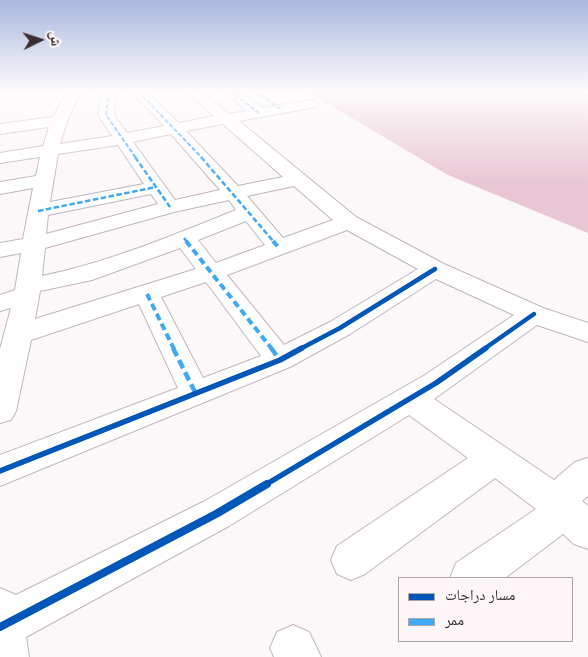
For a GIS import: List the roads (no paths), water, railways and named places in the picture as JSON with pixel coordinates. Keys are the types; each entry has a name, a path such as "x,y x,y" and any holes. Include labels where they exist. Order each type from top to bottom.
{"street":[{"path":"0,129 53,122"},
{"path":"0,411 3,379 18,334 28,291 38,211 58,122"},
{"path":"111,122 170,207"},
{"path":"169,122 233,193 278,248"},
{"path":"0,158 124,139 210,122"},
{"path":"228,122 295,180 348,222 435,269 534,314 588,333"},
{"path":"0,188 44,180"},
{"path":"0,250 35,244 170,207 295,180"},
{"path":"38,211 156,187"},
{"path":"0,303 28,291 120,264 248,213"},
{"path":"18,334 213,272 348,222"},
{"path":"184,238 213,272 280,360"},
{"path":"0,471 280,360 340,328 435,269"},
{"path":"147,294 196,394"},
{"path":"2,630 216,514 410,399 436,383 534,314"},
{"path":"410,399 570,514"},
{"path":"351,560 494,459"},
{"path":"473,577 570,514 588,473"}]}
